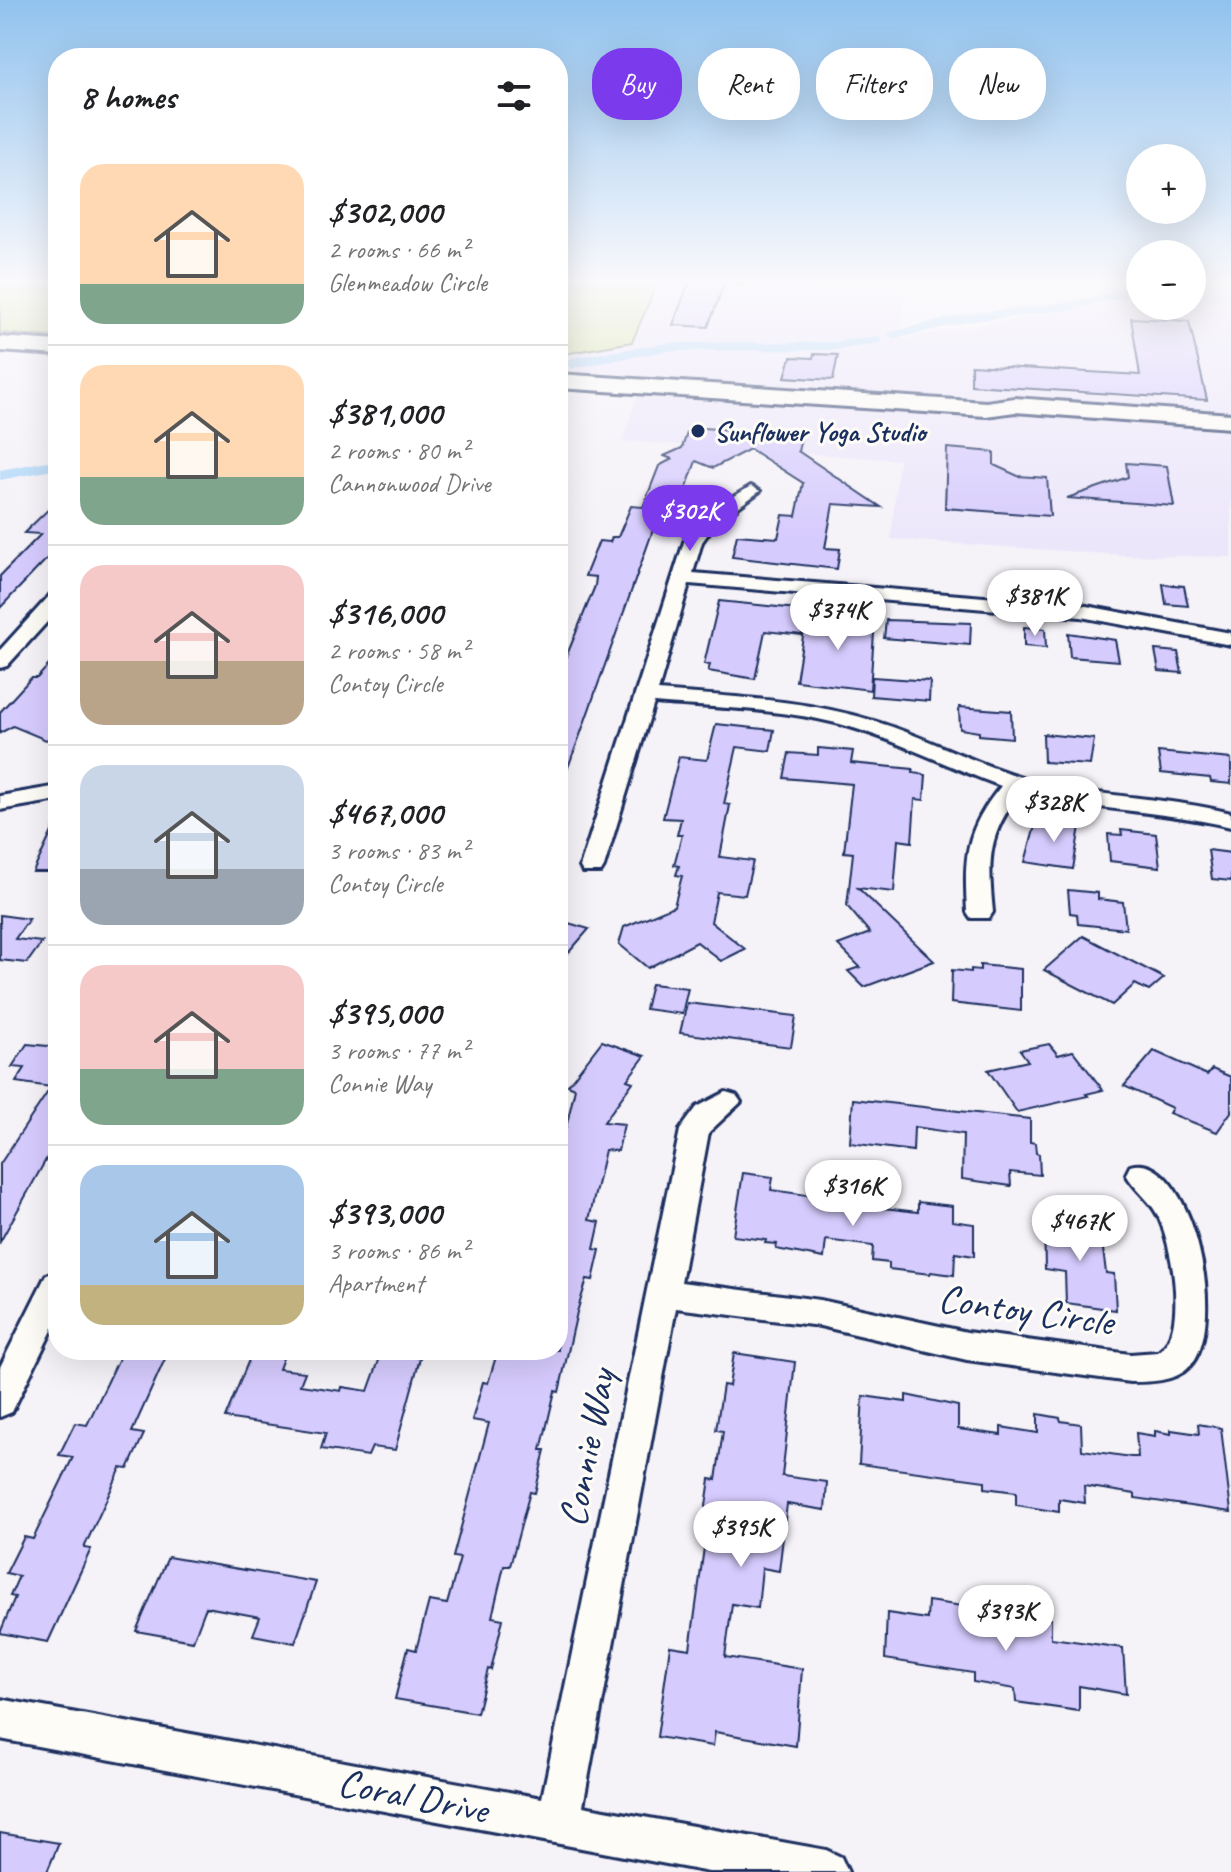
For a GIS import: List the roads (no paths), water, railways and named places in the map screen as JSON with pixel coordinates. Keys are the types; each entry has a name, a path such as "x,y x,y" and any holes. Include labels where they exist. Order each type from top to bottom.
{"main road":[{"path":"568,382 986,409 1015,405 1231,423"},
{"path":"986,409 1018,419 1231,435"},
{"path":"1104,426 1231,423"}],"street":[{"path":"592,867 693,542 702,527 751,491"},
{"path":"682,578 1081,611 1231,639"},
{"path":"0,662 48,609"},
{"path":"646,696 831,715 876,728 1016,783 1061,794 1166,806 1231,820"},
{"path":"980,912 976,857 980,833 992,811 1016,783"},
{"path":"0,803 48,795"},
{"name":"Connie Way","path":"558,1824 695,1130 707,1114 726,1102"},
{"name":"Contoy Circle","path":"662,1293 820,1313 967,1346 1130,1368 1157,1368 1177,1359 1183,1351 1188,1343 1192,1319 1183,1236 1171,1209 1141,1174"},
{"path":"0,1402 48,1304"},
{"name":"Coral Drive","path":"0,1719 826,1872"}],"waterway":[{"path":"0,475 48,466"}],"place":[{"name":"Sunflower Yoga Studio","path":"698,431"}]}
